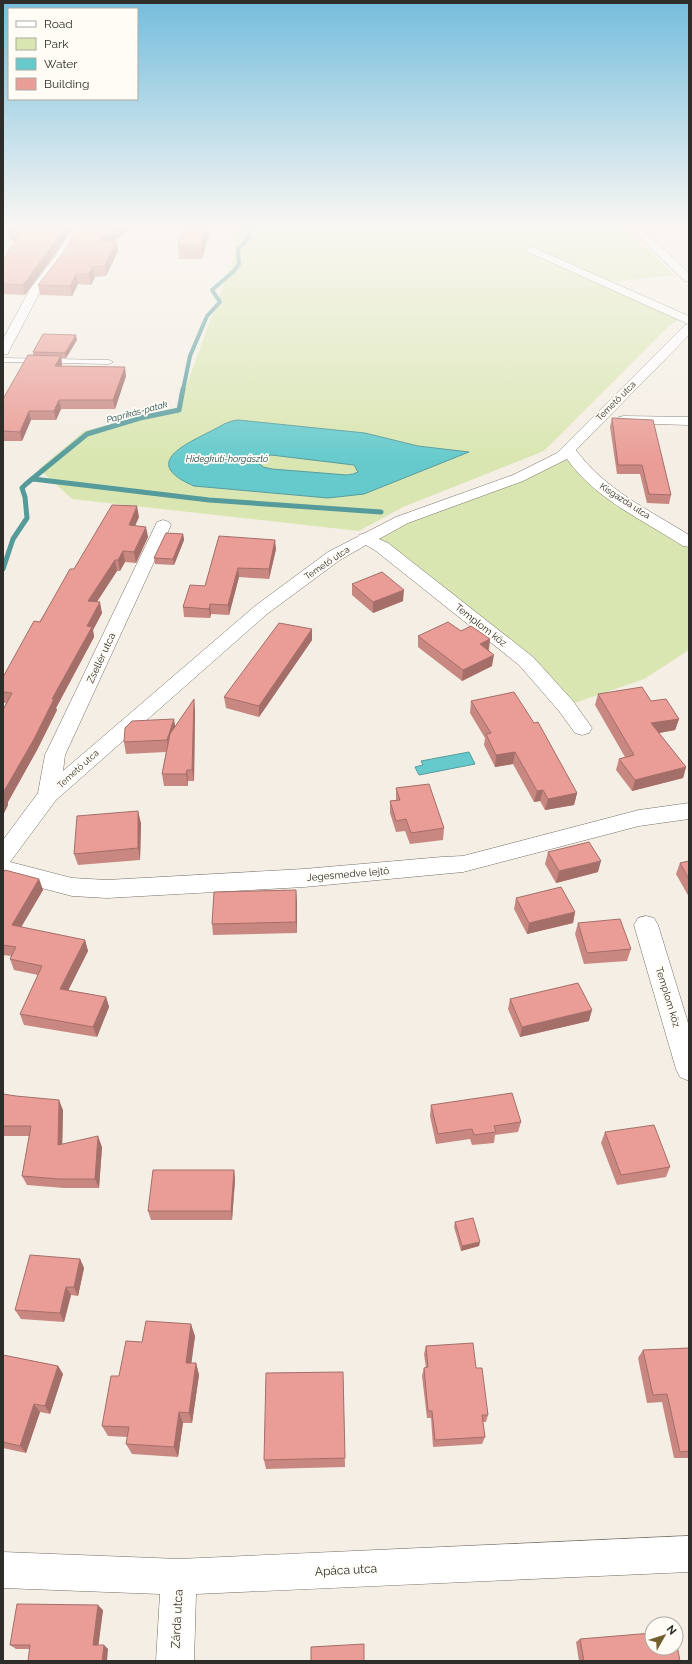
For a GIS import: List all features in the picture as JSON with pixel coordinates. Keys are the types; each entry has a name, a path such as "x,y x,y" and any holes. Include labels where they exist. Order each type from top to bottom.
{"street":[{"path":"3,351 27,306"},
{"path":"655,306 689,321"},
{"name":"Temető utca","path":"3,856 48,795 261,610 334,556 365,538 402,520 518,478 542,467 569,451 597,420 689,328"},
{"path":"597,420 689,421"},
{"name":"Kisgazda utca","path":"569,451 574,459 597,482 619,499 689,542"},
{"name":"Zsellér utca","path":"48,795 55,755 163,525"},
{"name":"Templom köz","path":"365,538 382,547 526,661 566,706 582,728"},
{"name":"Jegesmedve lejtő","path":"3,869 72,887 107,888 334,875 463,864 639,818 689,811"},
{"name":"Templom köz","path":"646,925 689,1069"},
{"name":"Apáca utca","path":"3,1570 179,1577 689,1554"},
{"name":"Zárda utca","path":"175,1661 179,1577"}],"lane":[{"path":"3,360 109,362"}],"green space":[{"path":"216,306 662,306 684,316 669,326 544,451 403,507 359,531 72,499 39,469 84,431 178,408","holes":["232,421 365,433 418,446 468,452 364,494 328,498 194,486 172,473 168,466 169,459"]},
{"path":"271,455 354,465 358,472 347,475 272,469 263,467 258,462 258,459"},
{"path":"562,456 574,459 689,542 689,650 644,679 566,706 526,661 365,538"}],"water":[{"name":"Hidegkúti-horgásztó","path":"238,420 365,433 418,446 469,452 364,494 328,498 194,486 177,477 169,468 170,459 176,451 232,421","holes":["271,455 354,465 358,472 347,475 272,469 263,467 258,462 258,459"]},
{"path":"469,752 475,764 419,775 415,767 423,765 421,761"}],"building":[{"path":"43,334 76,335 65,353 33,352"},
{"path":"28,355 61,356 55,366 125,367 113,400 59,400 54,411 29,411 20,432 3,431 3,399"},
{"path":"612,418 653,420 671,495 649,494 642,465 618,465"},
{"path":"112,505 137,506 129,525 146,527 134,552 123,551 118,560 115,560 88,601 100,602 87,626 92,627 52,699 54,699 34,739 3,793 3,710 12,693 3,692 3,677 34,621 40,622 70,569 74,569"},
{"path":"166,533 183,534 173,559 154,558"},
{"path":"219,536 275,540 269,569 238,568 228,605 210,604 209,609 183,607 190,585 205,586"},
{"path":"382,572 404,590 373,602 352,584"},
{"path":"448,622 461,631 471,626 490,639 480,644 494,655 463,670 418,636"},
{"path":"279,623 312,629 259,706 224,697"},
{"path":"642,687 651,701 666,699 679,719 651,723 686,767 635,780 619,759 634,755 598,694"},
{"path":"514,692 534,723 538,722 577,793 548,799 543,790 537,791 515,752 496,755 486,734 491,733 471,701"},
{"path":"194,699 192,770 187,770 186,774 162,774 170,734"},
{"path":"174,719 167,740 124,742 125,728 132,721"},
{"path":"429,784 444,828 411,833 406,819 396,821 390,801 400,800 396,788"},
{"path":"138,811 138,848 74,854 77,816"},
{"path":"589,842 601,861 559,871 548,852"},
{"path":"689,861 689,879 680,863"},
{"path":"5,870 39,879 12,925 85,940 60,989 106,997 93,1027 20,1014 42,966 10,959 16,947 3,945 3,873"},
{"path":"561,887 575,912 529,923 516,898"},
{"path":"296,890 296,922 212,924 214,892"},
{"path":"620,919 631,949 587,953 578,923"},
{"path":"578,983 592,1010 522,1027 510,999"},
{"path":"512,1093 521,1122 494,1126 496,1132 474,1135 472,1129 438,1134 431,1105"},
{"path":"3,1094 59,1100 58,1145 98,1136 95,1179 59,1179 22,1176 31,1126 3,1126"},
{"path":"654,1125 670,1167 621,1175 605,1132"},
{"path":"153,1170 234,1170 231,1211 148,1211"},
{"path":"473,1218 480,1242 462,1246 455,1222"},
{"path":"30,1255 80,1259 74,1287 66,1287 60,1313 15,1310"},
{"path":"146,1321 191,1324 186,1363 196,1363 189,1413 179,1412 174,1447 126,1444 129,1427 102,1426 111,1376 119,1376 126,1341 142,1342"},
{"path":"473,1343 476,1368 482,1368 488,1415 482,1415 485,1437 435,1440 432,1411 428,1411 424,1368 428,1367 426,1346"},
{"path":"689,1348 689,1451 680,1452 667,1394 653,1395 643,1350"},
{"path":"3,1355 58,1366 45,1406 34,1404 20,1446 3,1442"},
{"path":"343,1372 345,1458 264,1460 266,1373"},
{"path":"17,1604 98,1605 93,1645 104,1645 102,1661 28,1661 30,1645 10,1645"},
{"path":"644,1634 644,1656 679,1656 680,1661 584,1661 580,1639"},
{"path":"364,1644 364,1661 311,1661 311,1647"}],"waterway":[{"name":"Paprikás-patak","path":"183,390 190,356 207,316 217,306"},
{"name":"Paprikás-patak","path":"3,569 13,539 27,518 25,497 22,488 87,434 140,418 179,410 183,389"},
{"path":"33,479 209,500 381,512"}]}
